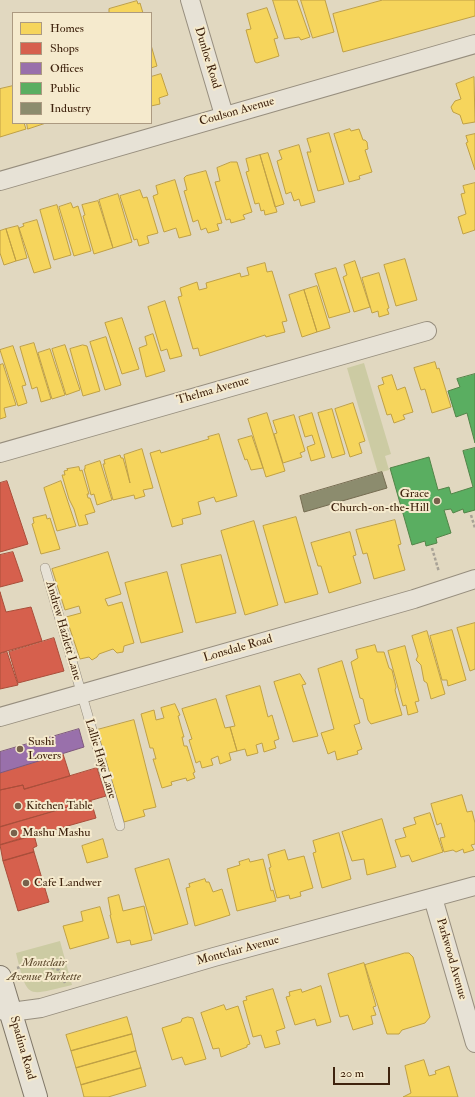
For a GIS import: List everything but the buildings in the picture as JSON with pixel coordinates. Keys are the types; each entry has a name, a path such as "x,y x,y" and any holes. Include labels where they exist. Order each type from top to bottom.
{"street":[{"name":"Dunloe Road","path":"190,0 224,115"},
{"name":"Coulson Avenue","path":"0,181 224,115 475,44"},
{"name":"Thelma Avenue","path":"0,453 427,331"},
{"name":"Lonsdale Road","path":"0,717 414,599 475,579"},
{"name":"Montclair Avenue","path":"6,1011 41,1008 214,957 475,886"},
{"name":"Parkwood Avenue","path":"433,898 475,1043"},
{"name":"Spadina Road","path":"8,972 6,1011 36,1097"}],"lane":[{"name":"Andrew Hazlett Lane","path":"45,568 81,693"},
{"name":"Lallie Haye Lane","path":"81,693 120,826"}],"path":[{"path":"471,514 475,526"},
{"path":"432,548 439,572"},
{"path":"8,972 33,965 59,970 67,989"}],"green space":[{"path":"364,363 391,454 385,456 389,470 378,473 347,368"},
{"name":"Montclair Avenue Parkette","path":"60,941 72,985 46,991 32,991 27,987 23,980 16,953"}],"place":[{"name":"Grace Church-on-the-Hill","path":"437,501"},
{"name":"Sushi Lovers","path":"20,749"},
{"name":"Kitchen Table","path":"18,806"},
{"name":"Mashu Mashu","path":"14,833"},
{"name":"Cafe Landwer","path":"26,883"}]}
